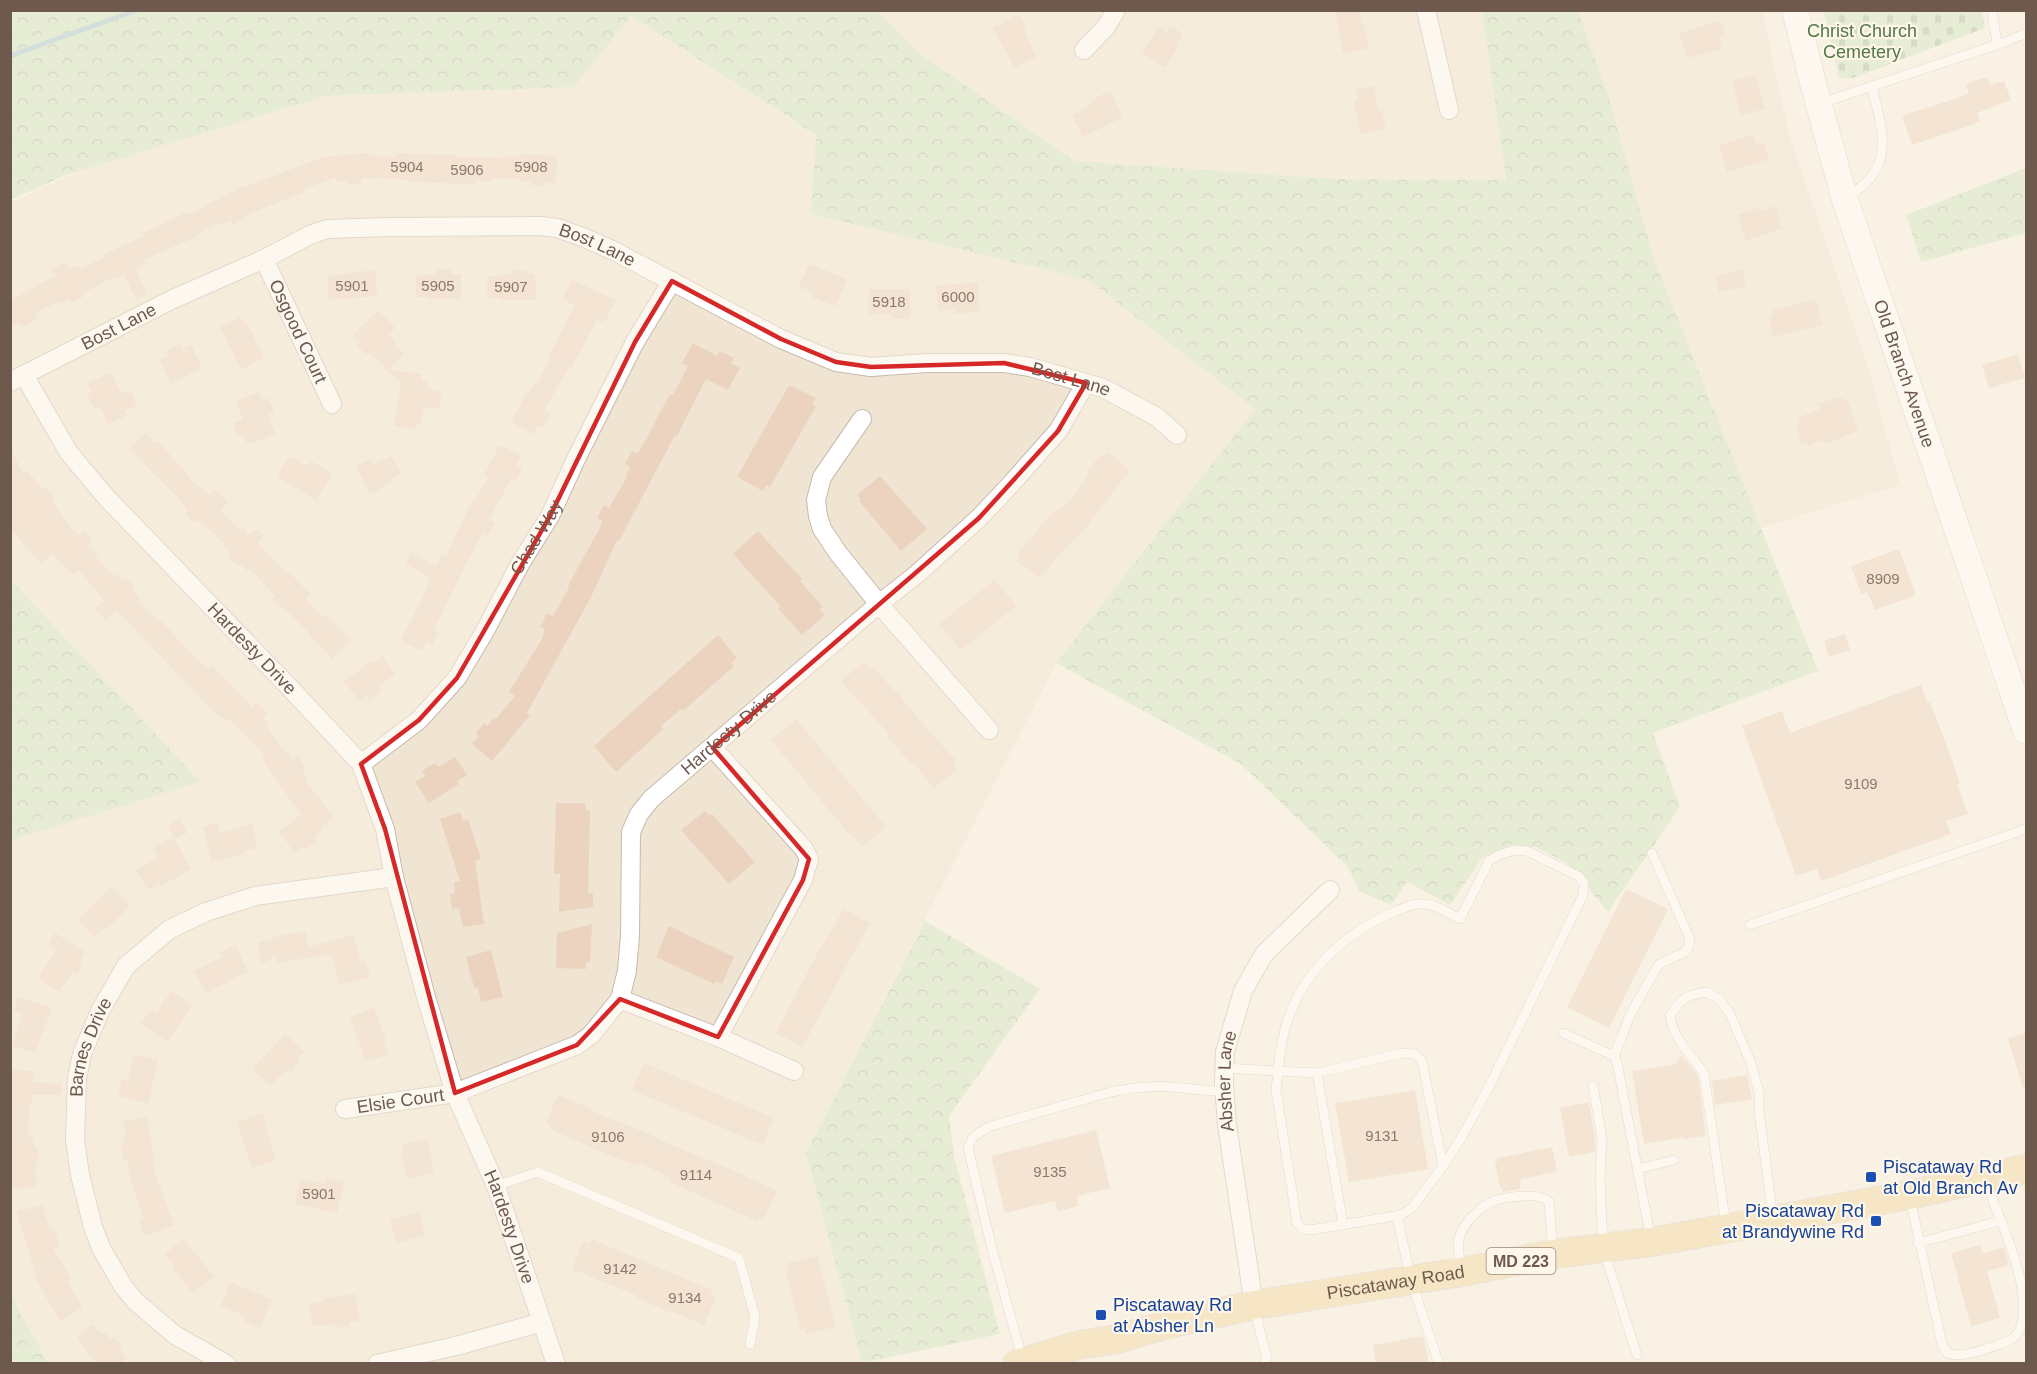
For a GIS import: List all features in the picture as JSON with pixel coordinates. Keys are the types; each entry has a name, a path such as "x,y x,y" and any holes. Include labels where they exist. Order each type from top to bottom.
{"main road":[{"name":"Old Branch Avenue","path":"1795,10 1845,200 2025,720"},
{"name":"Piscataway Road","path":"1021,1363 1079,1346 1118,1339 1168,1324 1254,1305 1462,1272 1554,1254 1651,1242 1909,1196 2026,1168"}],"street":[{"path":"1084,50 1106,27 1116,10"},
{"path":"1426,10 1449,110"},
{"name":"Bost Lane","path":"17,378 171,300 264,259 309,235 327,230 388,227 540,226 557,228 585,238 781,339 836,362 871,367 927,363 1004,363 1030,367 1103,388 1157,417 1178,435"},
{"name":"Osgood Court","path":"264,259 332,404"},
{"name":"Chad Way","path":"361,764 419,720 457,678 520,564 550,516 635,342 672,281"},
{"name":"Hardesty Drive","path":"17,378 69,453 98,489 361,764 385,829 394,877 426,997 455,1093 496,1186 556,1364"},
{"name":"Hardesty Drive","path":"455,1093 577,1045 591,1035 620,999 627,971 630,936 631,832 639,814 651,799 917,574 979,518 1058,431 1086,383"},
{"path":"862,419 822,477 816,500 822,529 879,604 989,730"},
{"path":"713,748 804,849 809,858 803,880 718,1037"},
{"name":"Barnes Drive","path":"226,1364 175,1335 135,1301 123,1286 102,1250 93,1227 80,1175 75,1140 77,1078 82,1054 100,1011 126,966 170,929 206,912 255,896 394,877"},
{"name":"Absher Lane","path":"1254,1305 1227,1125 1226,1052 1243,991 1264,954 1330,890"},
{"path":"620,999 718,1037 794,1071"},
{"name":"Elsie Court","path":"345,1109 455,1093"},
{"path":"377,1364 460,1345 542,1322"}],"lane":[{"path":"1992,10 1997,45"},
{"path":"1819,104 1997,45 2026,33"},
{"path":"1845,200 1872,177 1883,157 1883,138 1872,86"},
{"path":"1750,925 2026,829"},
{"path":"1515,850 1527,851 1578,876 1584,883 1583,895 1490,1085 1443,1166 1412,1208 1397,1216 1310,1230 1303,1229 1297,1223 1276,1090 1280,1047 1290,1012 1309,979 1330,952 1375,920 1415,904 1426,904 1461,919 1489,861 1515,850"},
{"path":"1614,1056 1631,1013 1659,964 1686,952 1689,946 1690,939 1652,853"},
{"path":"1726,1228 1704,1074 1684,1050 1673,1032 1670,1016 1679,1001 1690,994 1707,992 1719,999 1730,1014 1751,1063 1759,1093 1759,1111 1774,1220"},
{"path":"1563,1033 1614,1056 1617,1063 1651,1242"},
{"path":"1225,1068 1317,1073 1402,1053 1415,1054 1422,1061 1443,1166"},
{"path":"1317,1073 1343,1225"},
{"path":"1021,1363 968,1148 973,1137 988,1127 1071,1102 1134,1088 1161,1086 1225,1092"},
{"path":"1593,1086 1602,1138 1600,1178 1603,1248 1637,1355"},
{"path":"1638,1169 1674,1160"},
{"path":"496,1186 538,1172 739,1258 755,1317 750,1344"},
{"path":"1909,1196 1942,1344 1947,1353 1954,1356 1982,1350 2009,1341 2019,1332 2025,1313 2023,1292 2013,1251 1984,1179"},
{"path":"1462,1272 1458,1243 1461,1234 1476,1212 1490,1203 1501,1200 1534,1195 1545,1198 1549,1203 1554,1254"},
{"path":"1397,1216 1411,1280 1439,1364"},
{"path":"1918,1243 2000,1221"},
{"path":"1254,1305 1267,1358 1264,1364"}],"highlighted area":[{"path":"672,281 781,339 836,362 871,367 1004,363 1086,383 1058,431 979,518 713,748 809,859 803,880 718,1037 620,999 577,1045 455,1093 385,829 361,764 419,720 457,678 550,516 635,342"}],"shaded area":[{"path":"878,11 1482,11 1506,180 1336,179 1075,161 919,53"},
{"path":"1578,11 1762,11 1789,134 1870,373 1900,485 1761,528 1654,259 1607,91"},
{"path":"631,16 816,136 812,214 1088,280 1255,409 1056,663 806,1153 862,1363 48,1363 11,1295 10,840 201,782 11,580 11,202 84,169 326,96 573,87"}],"green space":[{"path":"10,11 878,11 919,53 1075,161 1336,179 1506,180 1482,11 1578,11 1607,91 1654,259 1818,671 1653,733 1680,807 1608,912 1568,864 1536,847 1511,845 1482,858 1450,905 1407,882 1391,905 1359,891 1348,867 1241,764 1056,663 1255,409 1088,280 811,214 816,135 631,16 574,87 326,96 66,175 11,200"},
{"name":"Christ Church Cemetery","path":"1824,11 1982,11 1985,28 1853,78 1839,78"},
{"path":"2026,168 2026,233 1921,262 1906,215"},
{"path":"11,580 201,782 11,840"},
{"path":"925,921 1040,989 949,1116 954,1156 1000,1334 862,1363 806,1153"},
{"path":"11,1295 48,1363 11,1363"}],"building":[{"path":"1335,10 1359,10 1369,48 1343,53"},
{"path":"1019,14 1027,29 1024,30 1036,57 1015,68 993,28"},
{"path":"1721,21 1726,36 1719,38 1722,49 1687,58 1679,33"},
{"path":"1170,26 1183,34 1176,44 1179,46 1165,68 1142,53 1159,27 1167,32"},
{"path":"1756,75 1765,109 1741,115 1732,81"},
{"path":"1987,77 1990,85 2004,81 2011,100 1977,113 1980,122 1912,145 1902,116 1969,94 1966,84"},
{"path":"1374,86 1378,110 1382,110 1386,129 1360,134 1354,101 1358,100 1356,89"},
{"path":"1110,91 1123,117 1083,137 1072,115 1088,107 1087,105 1094,102 1093,99"},
{"path":"1753,135 1757,145 1764,143 1769,159 1727,172 1719,145"},
{"path":"368,153 369,156 397,157 397,153 507,158 507,156 521,157 521,154 557,156 556,183 545,183 545,186 531,185 531,182 520,181 520,179 491,178 491,181 476,181 476,184 408,182 409,180 381,178 361,179 361,184 348,185 348,181 337,182 336,177 244,216 245,218 233,225 231,220 222,225 221,222 197,234 198,236 143,260 145,264 136,269 147,295 136,299 124,274 81,294 83,297 71,303 69,299 60,304 58,302 35,313 38,319 22,327 20,323 10,328 10,300 56,276 52,269 65,263 69,270 78,265 80,269 105,257 103,255 144,236 143,233 187,212 188,215 241,187 323,157"},
{"path":"1776,206 1782,228 1746,241 1738,215 1761,207 1762,211"},
{"path":"809,264 847,279 836,306 812,297 814,292 799,287"},
{"path":"436,269 451,269 451,274 461,274 461,299 416,297 416,276 436,274"},
{"path":"1742,269 1746,286 1719,292 1715,276"},
{"path":"375,270 377,296 329,300 327,276"},
{"path":"512,270 526,270 526,274 535,274 536,300 487,298 487,276 512,274"},
{"path":"572,280 616,300 604,323 597,320 570,370 568,369 544,411 550,414 543,428 538,425 533,434 511,422 527,392 529,393 535,383 537,384 575,305 562,299"},
{"path":"978,282 980,311 955,314 955,309 939,311 936,286"},
{"path":"869,289 910,289 910,319 892,319 892,314 868,314"},
{"path":"1816,299 1822,325 1773,337 1769,318 1773,317 1772,311"},
{"path":"378,310 395,328 388,335 404,354 388,370 368,352 366,355 357,345 360,342 353,335"},
{"path":"241,317 243,323 246,321 264,358 241,369 220,327"},
{"path":"693,343 717,356 720,351 734,358 731,363 740,368 728,390 706,379 619,541 617,540 591,597 527,713 530,715 492,761 472,744 479,736 476,733 484,723 487,726 494,718 496,719 515,696 509,692 542,639 545,629 540,627 547,613 553,616 570,586 568,585 599,530 602,521 597,518 604,505 609,508 627,477 625,477 630,467 625,464 632,451 638,454 670,394 673,395 688,366 682,363"},
{"path":"180,344 182,349 191,345 202,368 171,383 160,360 169,357 166,351"},
{"path":"2018,354 2025,378 1989,388 1982,365"},
{"path":"388,370 422,374 421,381 428,382 427,389 442,392 439,409 424,407 421,424 417,423 415,429 394,426 401,383"},
{"path":"111,373 121,394 130,390 137,405 124,411 128,415 108,424 100,406 94,409 87,394 92,392 88,383"},
{"path":"789,385 816,398 812,405 816,406 770,487 766,485 763,491 737,477"},
{"path":"259,392 262,401 268,398 274,412 268,415 275,434 247,443 242,434 238,436 233,423 243,419 236,401"},
{"path":"1839,397 1848,402 1858,431 1825,444 1823,440 1808,446 1807,443 1802,444 1796,426 1801,425 1798,418 1820,409 1818,404"},
{"path":"145,433 156,443 158,441 198,487 200,485 209,495 216,489 228,502 221,511 241,530 243,528 250,535 257,529 264,536 258,543 310,594 306,599 351,640 332,659 309,635 310,633 272,599 275,596 250,569 248,571 240,564 238,566 228,557 231,554 223,546 225,545 205,525 198,520 194,523 185,513 188,511 182,502 129,448"},
{"path":"500,445 521,456 516,465 522,468 516,481 511,479 489,520 495,523 488,536 483,533 465,566 434,629 439,632 432,645 426,642 422,651 401,640 429,585 427,584 430,577 406,564 411,553 437,566 442,554 446,556 472,501 474,502 488,478 484,475"},
{"path":"10,447 23,474 27,471 44,490 47,488 55,498 52,501 65,520 78,535 84,531 93,541 88,545 97,555 95,556 114,576 116,574 123,582 126,578 135,588 132,591 140,598 137,600 157,620 159,618 200,663 202,662 209,669 212,666 252,707 256,702 267,713 263,718 269,724 267,727 292,760 298,756 306,768 302,771 308,779 306,781 334,818 320,828 322,831 314,837 317,841 306,849 303,846 294,852 279,831 301,815 262,757 265,755 230,719 227,722 218,716 121,615 115,611 106,620 95,609 104,600 79,570 72,575 52,553 41,564 10,528"},
{"path":"1107,452 1130,470 1087,526 1040,578 1016,560 1021,555 1018,553 1056,509 1059,511 1064,507 1086,480 1089,474 1087,472 1101,454 1103,456"},
{"path":"290,456 308,466 311,461 332,474 316,500 277,476"},
{"path":"392,456 401,474 390,480 392,482 370,494 356,466 370,459 373,464"},
{"path":"880,476 927,529 901,551 859,501 861,500 857,495"},
{"path":"758,531 802,579 800,581 823,607 820,610 825,615 802,635 778,608 780,606 733,554"},
{"path":"1899,549 1916,595 1875,610 1867,592 1861,594 1851,566"},
{"path":"995,580 1016,606 961,650 939,624"},
{"path":"1845,634 1850,650 1829,657 1824,641"},
{"path":"718,635 737,658 731,663 734,666 683,711 681,709 661,726 663,729 616,772 594,746"},
{"path":"382,656 395,674 378,686 382,691 370,700 367,695 359,701 344,681"},
{"path":"864,662 869,668 872,665 895,692 897,691 956,761 953,764 957,769 934,788 841,681"},
{"path":"1921,685 1951,757 1960,783 1957,784 1968,814 1946,821 1951,834 1821,881 1817,869 1796,876 1742,726 1782,711 1790,733"},
{"path":"796,719 886,827 863,847 851,833 849,834 771,740"},
{"path":"455,757 467,775 457,781 459,784 429,803 415,782 425,776 422,771 435,763 438,767"},
{"path":"556,803 585,803 586,809 590,811 588,893 593,894 593,907 559,912 560,874 554,874"},
{"path":"705,811 709,816 712,814 755,862 729,884 681,830"},
{"path":"460,812 463,821 468,819 481,859 475,861 484,924 463,927 459,908 452,909 450,894 455,893 454,882 460,881 440,819"},
{"path":"180,819 187,833 175,839 168,826"},
{"path":"217,823 219,833 252,824 257,848 244,851 245,854 212,862 203,827"},
{"path":"173,837 191,869 161,886 160,883 148,890 136,870 158,857 153,848"},
{"path":"112,887 130,906 106,930 104,928 94,937 77,920"},
{"path":"1626,889 1668,909 1609,1028 1567,1007"},
{"path":"844,909 870,923 802,1047 776,1033 816,956"},
{"path":"592,924 590,962 586,962 586,969 556,968 557,933"},
{"path":"669,926 734,957 722,984 716,981 714,984 656,957"},
{"path":"306,932 308,947 354,935 360,962 365,960 370,977 339,985 332,954 277,963 276,956 261,964 258,942"},
{"path":"55,933 85,952 80,961 83,963 77,974 73,972 59,991 38,979 56,950 48,945"},
{"path":"235,945 248,971 206,993 194,971 222,957 220,952"},
{"path":"491,950 503,997 481,1002 466,957"},
{"path":"171,991 192,1005 168,1042 141,1024 151,1010 156,1014"},
{"path":"18,997 52,1008 35,1053 12,1046 23,1013 14,1011"},
{"path":"374,1008 389,1054 366,1062 350,1017"},
{"path":"2026,1033 2026,1087 2023,1088 2008,1038"},
{"path":"285,1034 304,1052 297,1059 300,1062 291,1071 288,1069 270,1085 252,1069"},
{"path":"134,1054 158,1060 148,1103 118,1096 122,1079 128,1081"},
{"path":"1681,1055 1698,1076 1706,1136 1684,1139 1683,1137 1644,1144 1632,1071 1676,1064"},
{"path":"644,1063 774,1118 763,1145 632,1090"},
{"path":"10,1070 34,1071 33,1082 62,1084 61,1095 32,1095 32,1105 29,1105 28,1137 32,1137 34,1147 37,1146 39,1159 36,1160 37,1170 35,1171 37,1186 13,1189 10,1173"},
{"path":"1747,1075 1752,1099 1715,1105 1712,1081"},
{"path":"1415,1090 1428,1169 1349,1182 1335,1103"},
{"path":"558,1095 777,1191 764,1219 759,1217 757,1221 669,1182 671,1179 665,1175 640,1163 638,1166 606,1154 550,1129 551,1125 546,1123"},
{"path":"1589,1102 1595,1152 1569,1157 1560,1108"},
{"path":"263,1113 275,1160 252,1168 237,1122"},
{"path":"147,1117 155,1165 152,1165 174,1225 145,1236 139,1220 144,1218 121,1146 125,1146 123,1135 126,1135 123,1121"},
{"path":"1096,1130 1110,1188 1076,1196 1079,1206 1058,1211 1055,1201 1005,1213 991,1156"},
{"path":"427,1139 434,1173 407,1179 401,1151 403,1150 402,1144"},
{"path":"1552,1147 1557,1172 1521,1179 1520,1189 1503,1192 1495,1162 1498,1161 1497,1158"},
{"path":"327,1178 344,1182 337,1213 295,1204 300,1179 325,1184"},
{"path":"42,1205 50,1230 54,1229 60,1246 53,1248 71,1279 67,1281 82,1308 60,1321 38,1283 17,1212"},
{"path":"419,1212 425,1235 397,1243 390,1220"},
{"path":"183,1239 214,1276 193,1293 172,1267 174,1265 165,1254"},
{"path":"591,1239 712,1290 711,1294 716,1296 704,1325 572,1269 583,1241 589,1243"},
{"path":"1980,1245 1983,1253 2004,1247 2009,1265 1987,1271 2000,1318 1971,1326 1951,1253"},
{"path":"817,1256 836,1327 806,1334 804,1328 800,1329 786,1270 789,1269 788,1263"},
{"path":"230,1282 272,1299 260,1328 243,1321 245,1316 221,1306"},
{"path":"355,1294 360,1321 350,1322 350,1326 337,1328 337,1324 312,1326 309,1304 323,1302 322,1299"},
{"path":"92,1324 111,1340 114,1337 123,1347 120,1350 127,1357 120,1364 97,1364 77,1338"},
{"path":"1423,1336 1429,1364 1376,1364 1373,1345"}],"waterway":[{"path":"10,56 137,10"}],"place":[{"name":"Piscataway Rd at Old Branch Av","path":"1871,1177"},
{"name":"Piscataway Rd at Brandywine Rd","path":"1876,1221"},
{"name":"Piscataway Rd at Absher Ln","path":"1101,1315"}]}
